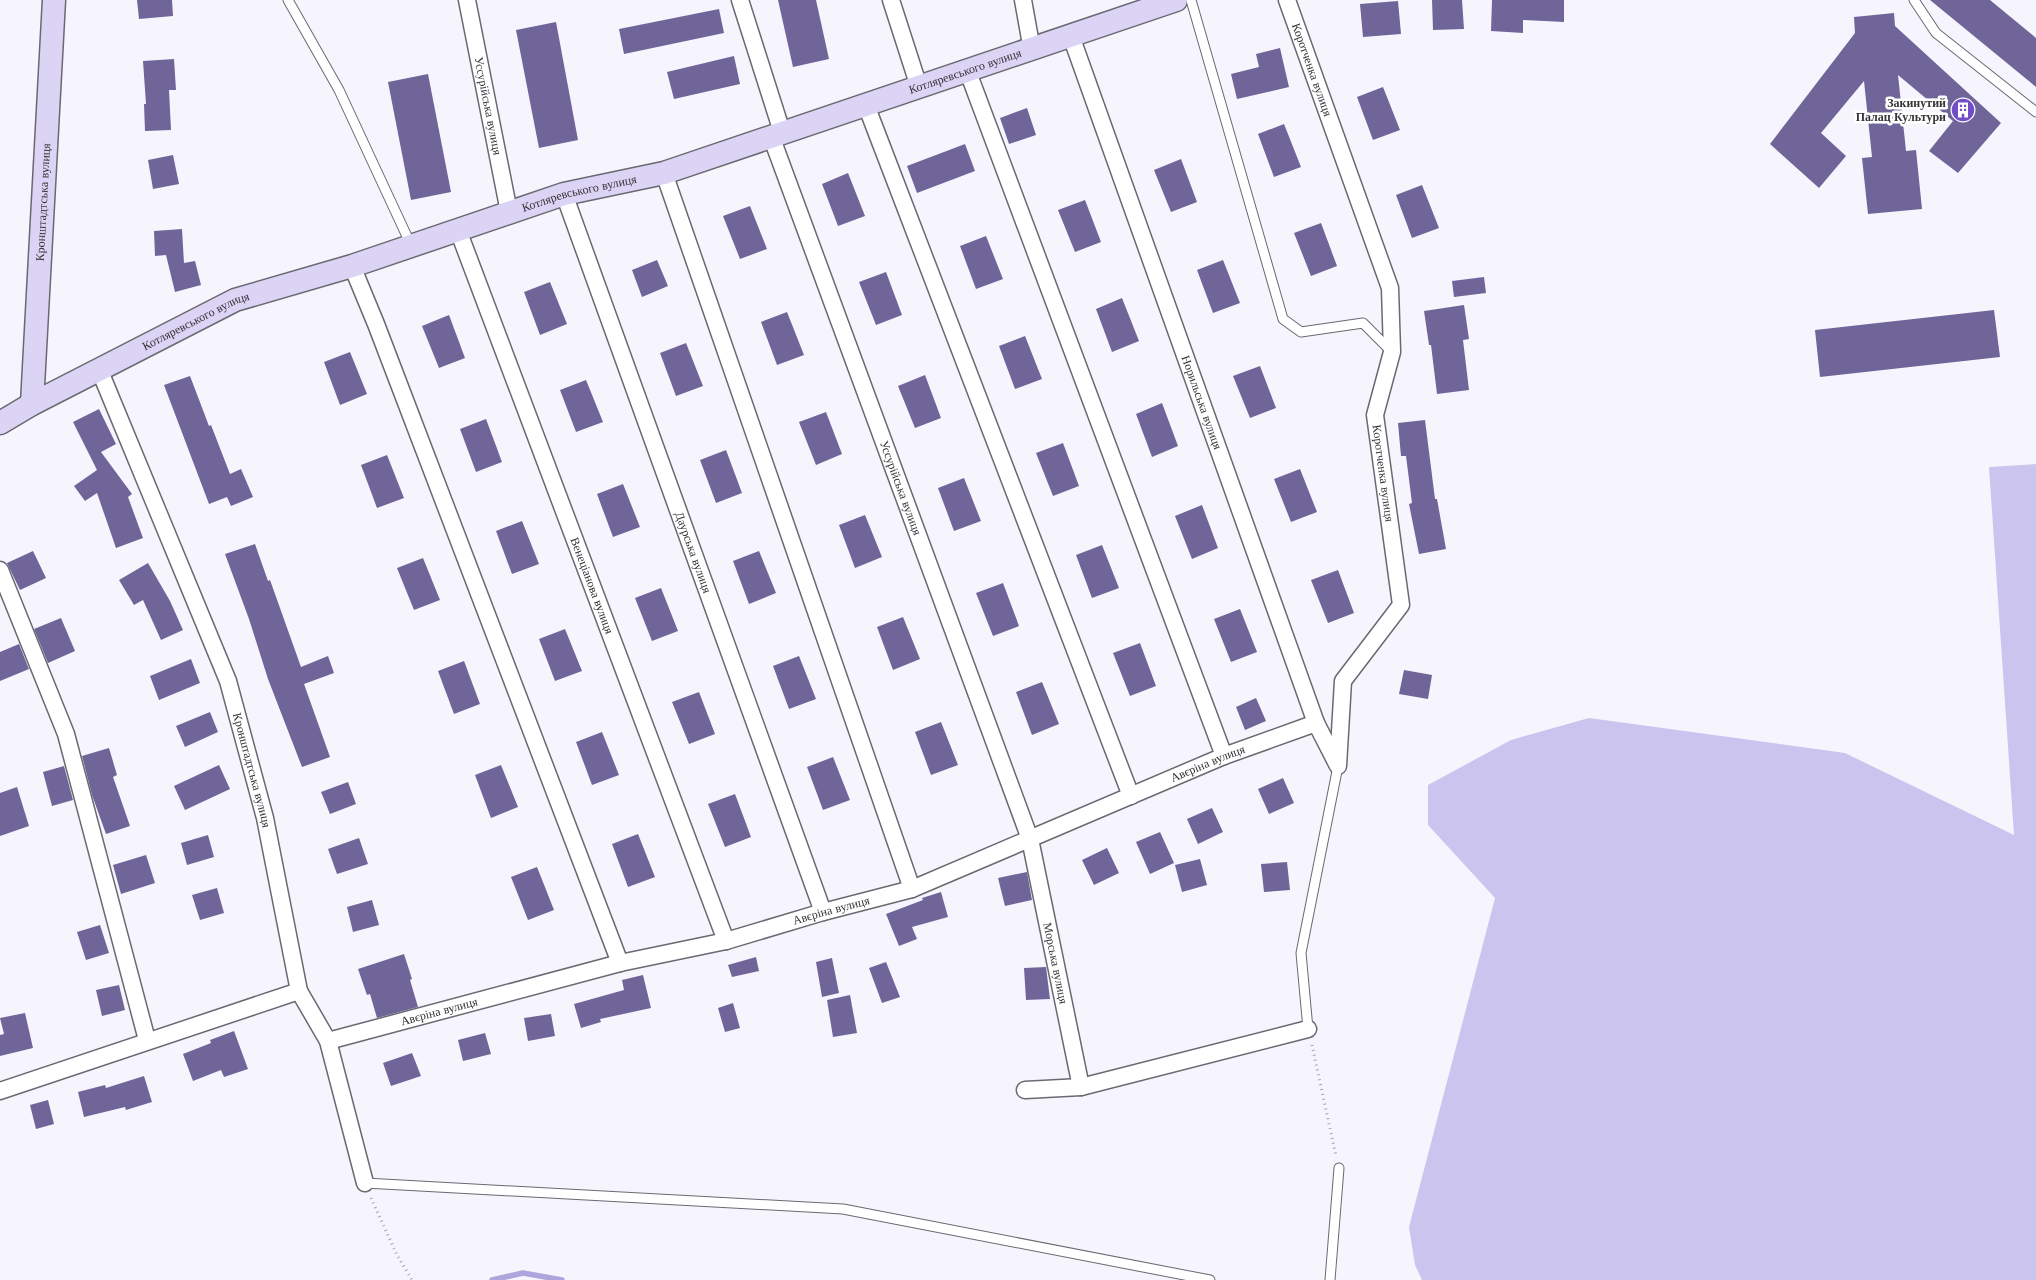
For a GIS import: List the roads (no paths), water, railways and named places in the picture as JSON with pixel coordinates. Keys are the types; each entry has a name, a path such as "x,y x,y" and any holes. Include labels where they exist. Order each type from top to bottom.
{"street":[{"name":"Кронштадтська вулиця","path":"32,404 54,0"},
{"name":"Уссурійська вулиця","path":"467,0 509,212"},
{"name":"Уссурійська вулиця","path":"740,0 776,134 1030,839"},
{"path":"891,0 919,87"},
{"path":"1023,0 1032,50"},
{"name":"Котляревського вулиця","path":"0,423 32,404 235,300 352,266 564,194 664,173 776,134 968,72 1176,0"},
{"name":"Коротченка вулиця","path":"1287,0 1390,288 1392,352 1375,415 1400,605 1343,682 1338,766"},
{"name":"Норильська вулиця","path":"1070,36 1316,723 1338,766"},
{"path":"968,72 1224,756"},
{"path":"866,105 1131,796"},
{"path":"664,173 912,888"},
{"name":"Даурська вулиця","path":"564,194 823,912"},
{"name":"Венеціанова вулиця","path":"458,230 726,941"},
{"path":"352,266 376,324 620,963"},
{"name":"Кронштадтська вулиця","path":"99,369 228,681 265,818 299,991 328,1041 365,1183"},
{"path":"0,570 66,734 147,1040"},
{"name":"Авєріна вулиця","path":"328,1041 620,963 726,941 912,888 1224,756 1316,723"},
{"name":"Морська вулиця","path":"1030,839 1081,1087"},
{"path":"0,1090 299,991"},
{"path":"1025,1090 1081,1087 1308,1029"}],"lane":[{"path":"288,0 339,90 412,246"},
{"path":"1191,0 1284,319 1301,332 1364,323 1392,352"},
{"path":"1914,0 1936,33 2036,112"},
{"path":"1308,1029 1301,953 1338,766"},
{"path":"1330,1280 1339,1168"},
{"path":"365,1183 843,1209 1210,1280"}],"waterway":[{"path":"492,1280 523,1273 562,1280"}],"place":[{"name":"Закинутий Палац Культури","path":"1963,110"}]}
